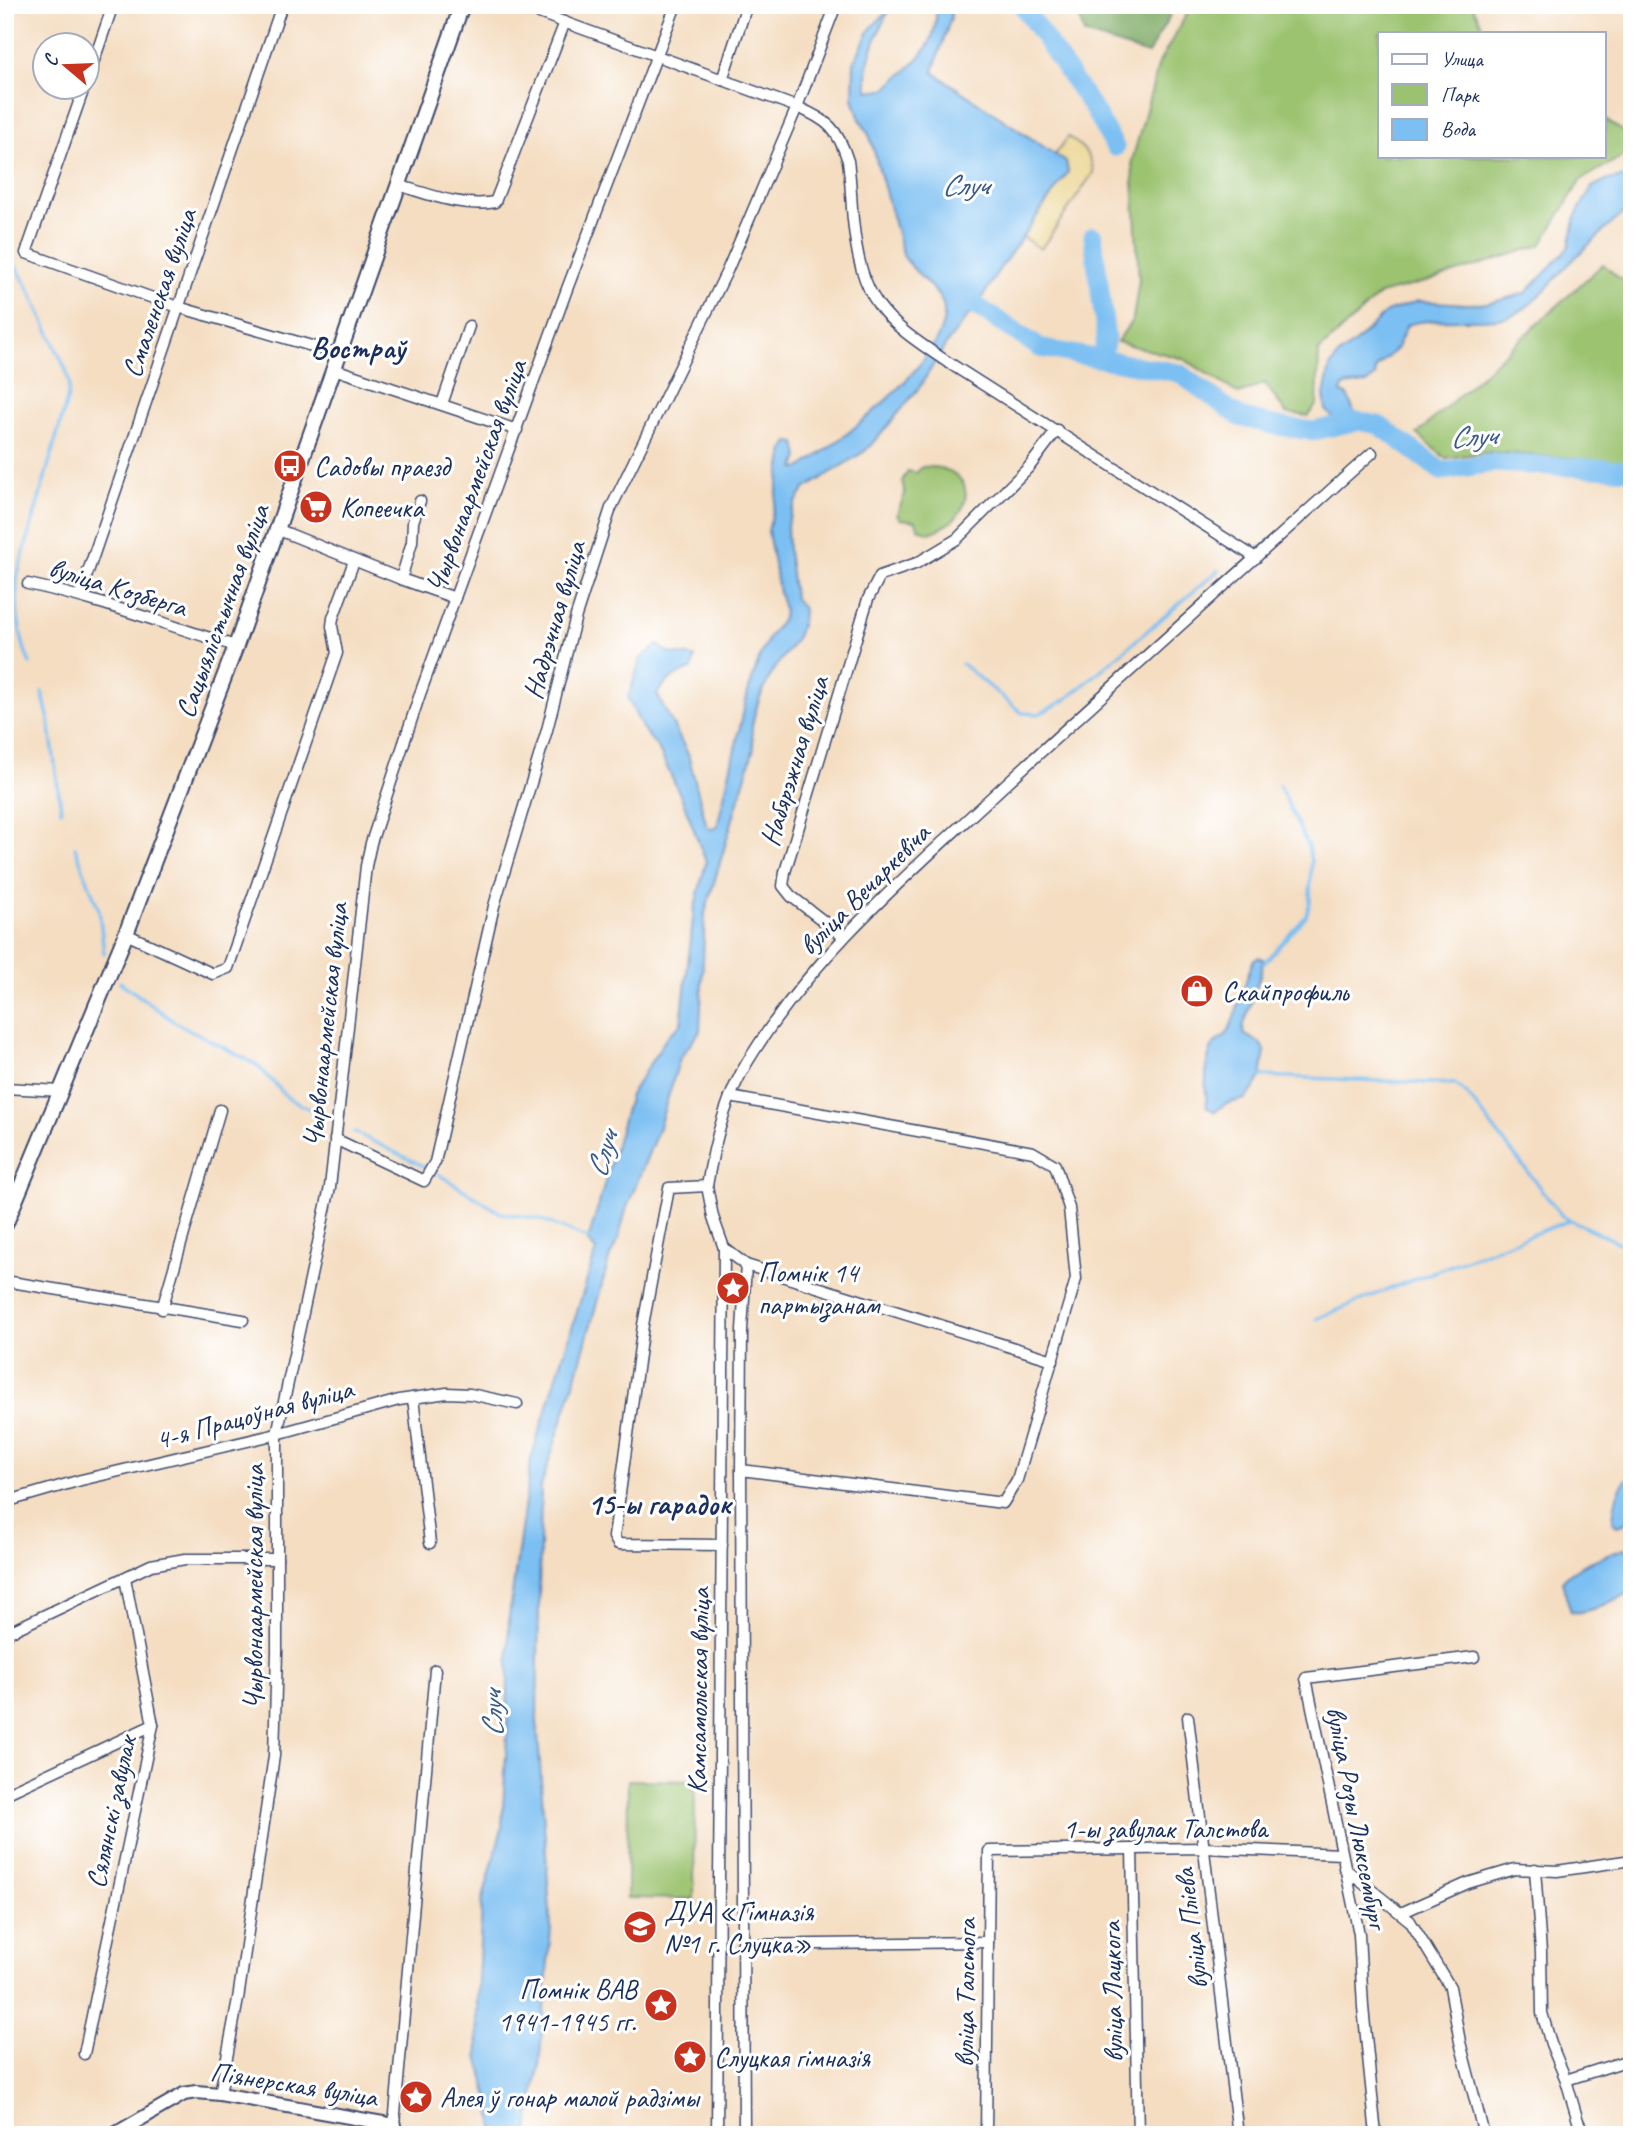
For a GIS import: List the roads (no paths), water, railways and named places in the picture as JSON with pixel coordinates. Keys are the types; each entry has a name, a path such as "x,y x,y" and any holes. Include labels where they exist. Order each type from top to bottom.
{"main road":[{"name":"Сацыялістычная вуліца","path":"5,1225 126,934 236,646 463,5"}],"street":[{"path":"102,37 113,5"},
{"name":"Смаленская вуліца","path":"80,595 282,5"},
{"path":"517,5 797,107 829,123 844,146 851,177 858,258 864,280 873,299 889,318 923,346 1256,558 1372,453"},
{"name":"Чырвонаармейская вуліца","path":"220,2094 240,1986 274,1756 278,1652 277,1434 330,1187 366,866 388,788 455,598 567,289 676,5"},
{"path":"722,80 747,5"},
{"name":"Надрэчная вуліца","path":"335,1139 424,1181 435,1162 494,906 547,730 576,616 611,508 727,271 797,107 836,5"},
{"path":"398,185 447,200 484,204 495,202 565,22"},
{"path":"79,102 26,253 337,362 442,404 517,430"},
{"path":"442,404 470,326"},
{"name":"Набярэжная вуліца","path":"844,937 791,897 783,886 868,599 880,576 917,563 957,539 1029,467 1057,429"},
{"path":"401,579 420,501"},
{"path":"279,530 455,598"},
{"name":"вуліца Вечаркевіча","path":"707,1186 714,1144 730,1097 746,1063 816,966 920,862 1256,558"},
{"path":"126,934 213,974 228,968 337,653 333,618 354,561"},
{"name":"вуліца Козберга","path":"28,584 80,595 236,646"},
{"path":"5,1088 61,1091"},
{"path":"730,1097 1033,1152 1055,1165 1069,1208 1076,1279 1017,1480 1003,1503 741,1470"},
{"path":"162,1309 220,1110"},
{"path":"722,1545 618,1544 614,1537 643,1325 669,1188 707,1186 713,1217 724,1248 746,1265 1053,1360"},
{"name":"Камсамольская вуліца","path":"717,2135 724,1248"},
{"name":"Камсамольская вуліца","path":"744,2135 741,1470 742,1330 746,1265"},
{"path":"5,1281 162,1309 243,1320"},
{"name":"4-я Працоўная вуліца","path":"5,1502 81,1480 277,1434 413,1398 447,1393 470,1394 517,1404"},
{"path":"413,1398 430,1543"},
{"path":"5,1634 151,1565 185,1559 277,1559"},
{"name":"Сялянскі завулак","path":"84,2054 153,1725 125,1578"},
{"name":"вуліца Розы Люксембург","path":"1376,2135 1363,2007 1359,1934 1306,1678 1474,1657"},
{"path":"394,2130 435,1670"},
{"name":"вуліца Пліева","path":"1188,1717 1238,2135"},
{"path":"5,1794 153,1725"},
{"name":"1-ы завулак Талстова","path":"989,1851 1204,1848 1341,1854"},
{"name":"вуліца Лацкога","path":"1132,1849 1138,2135"},
{"name":"вуліца Талстога","path":"986,2135 989,1851"},
{"path":"1401,1913 1468,1883 1515,1869 1557,1871 1632,1860"},
{"path":"1344,1868 1410,1921 1450,1987 1460,2042 1484,2135"},
{"path":"1535,1869 1542,2012 1585,2135"},
{"path":"742,1945 988,1942"},
{"path":"1566,2080 1632,2059"},
{"name":"Піянерская вуліца","path":"113,2135 184,2094 196,2092 220,2094 394,2130"}],"water":[{"name":"Случ","path":"936,5 951,5 951,17 933,72 1066,162 1068,172 984,295 945,346 919,388 865,451 805,489 796,502 787,525 794,597 803,609 802,619 798,635 764,688 753,719 754,748 705,913 700,1031 680,1058 658,1130 626,1210 541,1486 537,1720 551,1928 539,2067 527,2135 495,2135 478,2056 477,2003 482,1902 502,1828 509,1616 531,1459 596,1251 588,1242 630,1095 667,1037 681,1024 694,911 706,862 683,801 658,748 642,728 628,698 641,658 658,645 669,653 695,657 692,669 672,678 657,694 688,754 707,827 717,827 748,692 760,656 769,637 783,618 784,609 768,531 784,450 789,442 796,443 799,457 795,468 799,469 839,440 865,419 913,372 932,348 942,325 941,299 903,255 870,137 853,98 854,62 870,29 889,10 872,49 867,69 868,90 879,91 887,88 923,53 934,33"},
{"path":"1625,177 1632,182 1632,203 1531,303 1504,318 1430,321 1407,325 1397,348 1376,368 1375,377 1367,383 1343,386 1341,393 1348,395 1357,421 1340,425 1326,410 1324,395 1330,367 1339,355 1386,312 1418,301 1489,303 1526,293 1569,247 1576,215 1592,187 1606,180"},
{"path":"1254,959 1263,959 1262,969 1243,1028 1244,1034 1260,1043 1265,1052 1261,1076 1245,1099 1225,1104 1215,1112 1207,1107 1206,1100 1209,1055 1216,1042 1228,1032"},
{"path":"1632,1475 1632,1521 1617,1526 1613,1521 1617,1495"},
{"path":"1632,1546 1632,1592 1593,1609 1571,1612 1562,1582 1567,1576 1594,1560"}],"waterway":[{"path":"1022,5 1094,110 1115,147"},
{"path":"1093,236 1106,338 1102,358"},
{"path":"5,251 31,293 69,382 68,396 17,577 19,621 30,664"},
{"name":"Случ","path":"966,282 975,305 1040,348 1179,373 1240,417 1314,431 1357,421 1379,425 1441,471 1492,463 1632,470"},
{"path":"962,664 1022,713 1039,714 1067,699 1219,570"},
{"path":"42,692 49,720 61,810"},
{"path":"1264,963 1306,916 1310,902 1311,861 1308,846 1279,785"},
{"path":"75,847 99,910 104,953"},
{"path":"120,982 175,1022 257,1065 289,1099 322,1115"},
{"path":"1261,1076 1455,1084 1466,1093 1562,1216 1632,1249"},
{"path":"354,1132 425,1167"},
{"path":"438,1174 501,1213 540,1219 591,1240"},
{"path":"1316,1319 1568,1221"}],"place":[{"name":"Садовы праезд","path":"290,466"},
{"name":"Копеечка","path":"316,507"},
{"name":"Скайпрофиль","path":"1197,991"},
{"name":"Помнік 14 партызанам","path":"733,1288"},
{"name":"ДУА «Гімназія №1 г. Слуцка»","path":"640,1927"},
{"name":"Помнік ВАВ 1941-1945 гг.","path":"661,2005"},
{"name":"Слуцкая гімназія","path":"690,2057"},
{"name":"Алея ў гонар малой радзімы","path":"416,2097"}],"district":[{"name":"Востраў","path":"358,348"},
{"name":"15-ы гарадок","path":"659,1504"}]}
